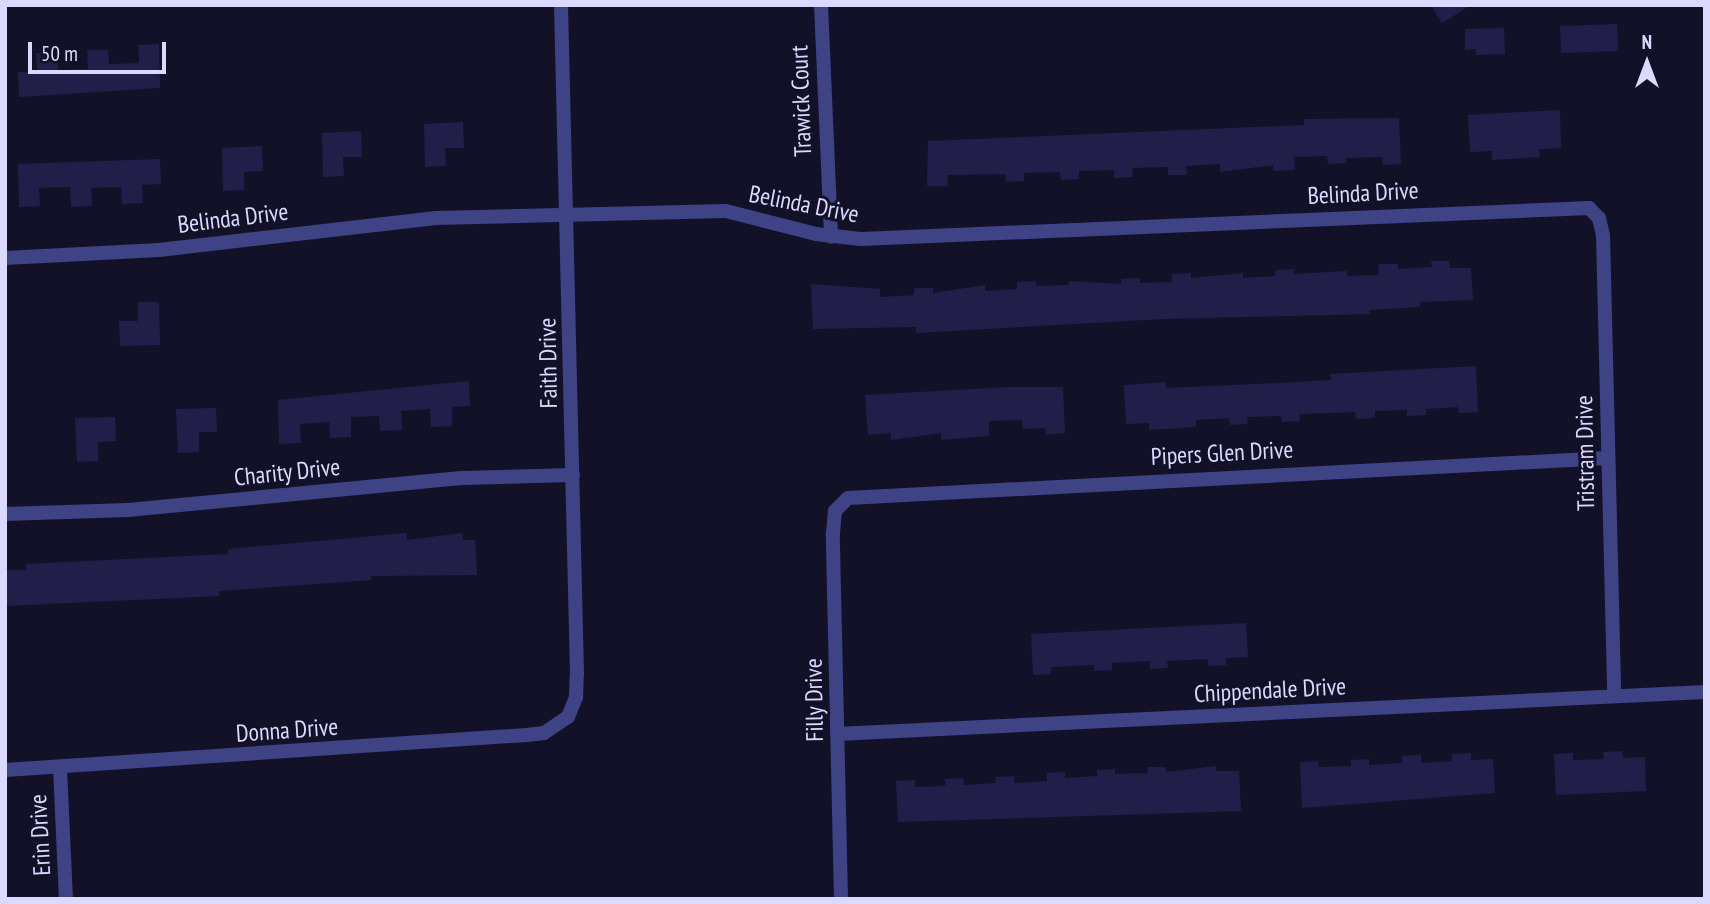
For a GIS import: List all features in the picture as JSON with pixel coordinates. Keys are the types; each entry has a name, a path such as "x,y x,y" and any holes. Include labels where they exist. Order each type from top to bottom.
{"street":[{"name":"Faith Drive","path":"561,5 577,674 576,697 568,718"},
{"name":"Trawick Court","path":"821,5 831,237"},
{"name":"Belinda Drive","path":"5,258 138,252 411,219 567,214 726,211 831,237 875,239 1555,207 1595,211"},
{"name":"Tristram Drive","path":"1595,211 1603,235 1614,696"},
{"name":"Pipers Glen Drive","path":"840,502 864,494 1608,458"},
{"name":"Charity Drive","path":"5,514 128,510 463,478 573,475"},
{"name":"Filly Drive","path":"840,502 833,533 841,899"},
{"name":"Chippendale Drive","path":"837,734 1705,692"},
{"name":"Donna Drive","path":"5,770 527,735 544,733 568,718"},
{"name":"Erin Drive","path":"60,768 66,899"}],"building":[{"path":"1431,5 1471,5 1442,23"},
{"path":"1617,24 1618,51 1561,53 1560,26"},
{"path":"1504,28 1505,54 1476,55 1476,49 1465,50 1465,29"},
{"path":"159,44 160,88 19,97 18,72 37,71 36,53 57,52 58,70 88,69 87,50 108,50 109,64 139,63 138,45"},
{"path":"1560,110 1561,148 1539,149 1540,157 1492,160 1492,151 1470,152 1468,115"},
{"path":"1399,118 1401,164 1383,165 1382,157 1346,158 1346,163 1328,164 1327,156 1294,157 1295,170 1273,171 1273,165 1220,172 1220,164 1186,166 1187,175 1168,175 1168,167 1132,168 1133,177 1114,178 1114,170 1079,171 1079,179 1061,180 1060,172 1024,173 1024,181 1006,182 1005,174 947,175 948,186 927,186 928,141 1304,125 1304,119"},
{"path":"463,122 464,148 445,148 446,166 425,167 424,124"},
{"path":"361,131 362,157 343,157 344,176 323,177 322,133"},
{"path":"262,146 263,171 244,172 244,190 223,191 222,148"},
{"path":"160,159 161,184 142,185 143,203 122,204 121,187 91,188 92,206 71,207 70,187 39,188 40,206 19,207 18,164"},
{"path":"1431,261 1449,261 1450,268 1471,268 1473,300 1420,302 1420,307 1369,310 1370,314 1163,319 916,333 916,327 813,329 811,284 880,289 880,297 914,295 914,288 933,288 933,293 985,285 985,291 1017,289 1017,282 1036,281 1036,286 1069,285 1069,281 1121,284 1121,279 1140,278 1140,283 1172,282 1172,274 1191,273 1191,278 1243,273 1243,278 1275,276 1275,270 1294,269 1294,274 1347,271 1347,276 1379,275 1378,264 1398,264 1398,269 1432,267"},
{"path":"138,302 159,302 160,345 120,346 119,321 138,321"},
{"path":"1476,366 1478,412 1459,413 1458,407 1426,409 1426,415 1407,416 1407,410 1375,411 1375,418 1356,419 1355,412 1299,414 1300,421 1282,422 1281,416 1247,417 1248,424 1230,425 1229,418 1196,420 1196,427 1149,430 1149,423 1126,424 1124,385 1166,382 1166,388 1280,383 1331,380 1330,374"},
{"path":"469,381 470,406 452,407 452,426 431,427 430,409 401,411 402,430 380,431 379,416 351,417 351,437 330,438 329,422 300,424 301,443 279,444 278,400"},
{"path":"1009,387 1063,387 1065,433 1046,435 1045,428 1023,429 1022,420 989,421 989,436 941,440 941,433 891,440 891,433 868,435 865,395"},
{"path":"216,408 217,432 199,432 199,452 178,453 176,409"},
{"path":"115,417 116,441 98,442 98,461 77,462 75,418"},
{"path":"407,533 407,540 462,533 463,540 475,540 477,575 371,576 372,580 219,591 219,596 5,606 5,570 26,570 26,564 228,554 228,549"},
{"path":"1246,623 1248,657 1226,658 1226,665 1208,666 1208,659 1167,661 1168,668 1150,669 1150,661 1112,663 1112,670 1094,671 1094,665 1051,667 1051,674 1033,675 1031,634"},
{"path":"1622,751 1623,758 1645,757 1646,791 1556,795 1554,754 1573,753 1573,760 1604,759 1603,752"},
{"path":"1471,753 1471,760 1493,759 1495,793 1302,808 1300,762 1318,761 1319,767 1351,766 1351,760 1369,759 1369,765 1402,763 1402,756 1421,755 1421,763 1452,761 1452,754"},
{"path":"1216,766 1216,771 1239,771 1241,811 898,822 896,781 915,780 915,787 945,786 945,779 963,778 964,785 996,783 995,777 1014,776 1014,783 1047,781 1047,773 1065,772 1065,778 1097,776 1097,770 1115,769 1115,774 1148,773 1147,767 1166,767 1166,772"}]}
